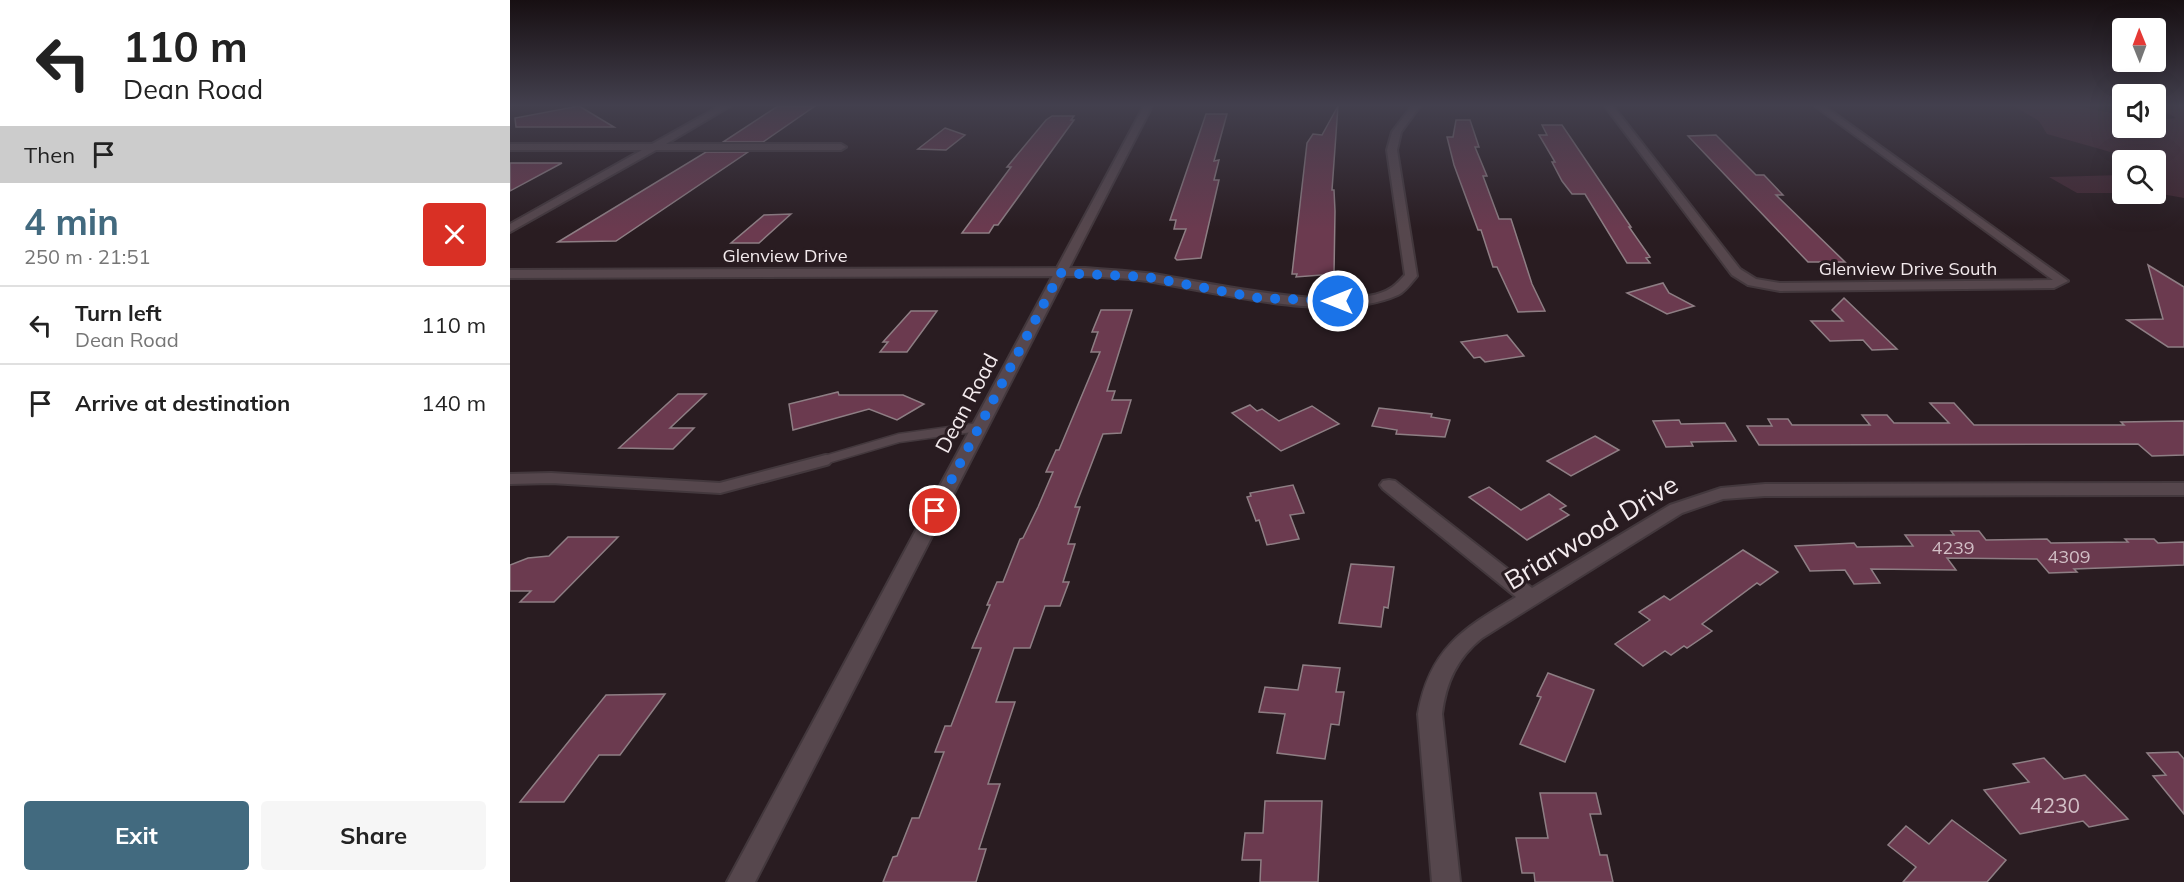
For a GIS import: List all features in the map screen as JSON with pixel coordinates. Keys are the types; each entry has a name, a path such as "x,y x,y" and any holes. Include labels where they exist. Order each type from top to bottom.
{"street":[{"path":"510,229 653,147"},
{"name":"Dean Road","path":"741,882 1126,147"},
{"name":"Glenview Drive","path":"510,274 1060,273 1147,277 1234,295 1290,300 1366,300 1397,291 1412,276 1392,147"},
{"name":"Glenview Drive South","path":"1640,147 1736,272 1752,282 1780,287 2054,285 2062,281 1876,147"},
{"path":"1389,485 1531,598"},
{"name":"Briarwood Drive","path":"1446,882 1431,721 1433,691 1443,665 1475,632 1676,509 1721,494 1777,490 2184,489"}],"lane":[{"path":"510,478 720,488 769,477 899,438 979,427"}],"shaded area":[{"path":"2093,147 2184,147 2184,198 2166,195 2166,150 2112,150 2112,152"},
{"path":"2112,175 2112,193 2077,193 2049,177"}],"building":[{"path":"920,147 950,147 946,150 918,149"},
{"path":"1023,147 1054,147 998,225 994,225 989,233 962,233 1011,167 1007,167"},
{"path":"1195,147 1218,147 1214,161 1219,160 1214,180 1219,180 1201,258 1177,260 1175,258 1186,229 1174,229 1176,220 1170,220"},
{"path":"1307,147 1335,147 1332,190 1334,190 1335,211 1334,274 1296,277 1297,274 1292,274"},
{"path":"1450,147 1475,147 1487,176 1483,176 1499,219 1511,219 1532,284 1545,311 1518,312 1497,267 1493,267 1481,230 1478,230"},
{"path":"1546,147 1577,147 1650,257 1646,258 1650,263 1627,263 1585,194 1572,194 1552,162 1555,162"},
{"path":"1699,147 1728,147 1756,175 1764,175 1783,195 1776,195 1845,262 1808,262"},
{"path":"706,152 748,152 616,241 558,242"},
{"path":"510,163 562,163 510,191"},
{"path":"791,214 759,243 731,243 764,215"},
{"path":"2148,265 2184,287 2184,347 2168,347 2127,320 2163,319"},
{"path":"1663,283 1669,293 1694,306 1667,314 1627,293"},
{"path":"1844,298 1897,349 1872,350 1863,340 1830,341 1811,321 1843,321 1832,310"},
{"path":"1101,310 1132,310 1107,391 1115,391 1112,400 1131,400 1121,433 1103,434 1075,507 1080,507 1068,544 1075,544 1063,582 1069,582 1060,606 1045,606 1030,648 1014,648 996,702 1015,702 988,784 1000,784 979,849 986,849 976,882 883,882 893,857 897,856 912,818 919,818 944,752 935,752 945,726 951,726 981,648 972,648 990,605 987,605 997,582 1003,582 1020,539 1023,538 1038,507 1053,472 1046,472 1056,450 1059,450 1100,352 1091,352 1098,332 1092,332"},
{"path":"911,311 937,311 907,352 880,352 888,342 883,342"},
{"path":"1507,335 1524,356 1485,362 1480,357 1474,358 1461,342"},
{"path":"838,392 839,395 903,395 924,404 897,420 869,409 793,430 789,404"},
{"path":"678,394 706,394 670,428 694,428 673,449 619,448"},
{"path":"1930,403 1954,403 1974,425 2124,425 2121,422 2184,421 2184,455 2152,456 2138,444 1759,445 1747,426 1772,426 1768,419 1788,419 1792,425 1870,425 1862,415 1887,415 1894,423 1949,423"},
{"path":"1250,405 1257,411 1262,409 1279,421 1312,406 1339,424 1281,451 1232,413"},
{"path":"1379,408 1432,414 1431,417 1450,420 1445,437 1396,434 1397,430 1372,426"},
{"path":"1679,420 1681,424 1725,423 1736,441 1691,442 1693,446 1666,447 1653,421"},
{"path":"1595,436 1619,450 1571,476 1547,461"},
{"path":"1293,485 1304,513 1290,515 1299,539 1267,545 1259,520 1256,521 1247,497 1251,496 1250,493"},
{"path":"1489,487 1521,510 1549,494 1566,506 1560,509 1569,515 1527,540 1469,497"},
{"path":"1951,531 1979,531 1986,540 2047,539 2051,543 2128,542 2125,539 2154,539 2158,543 2184,542 2184,565 2074,569 2077,572 2049,573 2037,559 1947,558 1956,570 1871,569 1880,583 1854,584 1845,570 1810,571 1795,546 1854,543 1857,547 1913,546 1905,535 1954,535"},
{"path":"568,537 618,537 554,602 520,602 531,591 510,591 510,565 528,558 549,556"},
{"path":"1743,550 1778,572 1760,585 1757,583 1702,624 1712,631 1687,648 1684,646 1671,655 1665,651 1643,666 1615,644 1650,620 1639,612 1664,596 1670,600"},
{"path":"1351,564 1394,567 1388,608 1384,607 1381,627 1339,623"},
{"path":"1303,665 1340,668 1336,692 1344,692 1339,725 1331,724 1325,759 1277,753 1285,714 1259,712 1265,687 1298,690"},
{"path":"1548,673 1594,690 1565,762 1520,744 1541,697 1537,696"},
{"path":"665,694 620,755 599,755 564,802 520,802 606,695"},
{"path":"2178,752 2184,759 2184,814 2153,776 2166,775 2147,753"},
{"path":"2044,758 2064,779 2085,775 2128,819 2089,827 2083,821 2020,834 1984,790 2029,782 2013,764"},
{"path":"1540,793 1596,793 1601,814 1590,814 1600,855 1607,855 1613,882 1535,882 1534,873 1522,873 1516,838 1548,838"},
{"path":"1265,801 1322,801 1318,882 1260,882 1261,860 1242,860 1245,833 1263,833"},
{"path":"1952,820 2006,860 1987,882 1903,882 1916,867 1888,845 1906,826 1929,844"}],"route":[{"path":"935,511 1060,273 1108,273 1147,277 1258,298 1338,301"}]}
